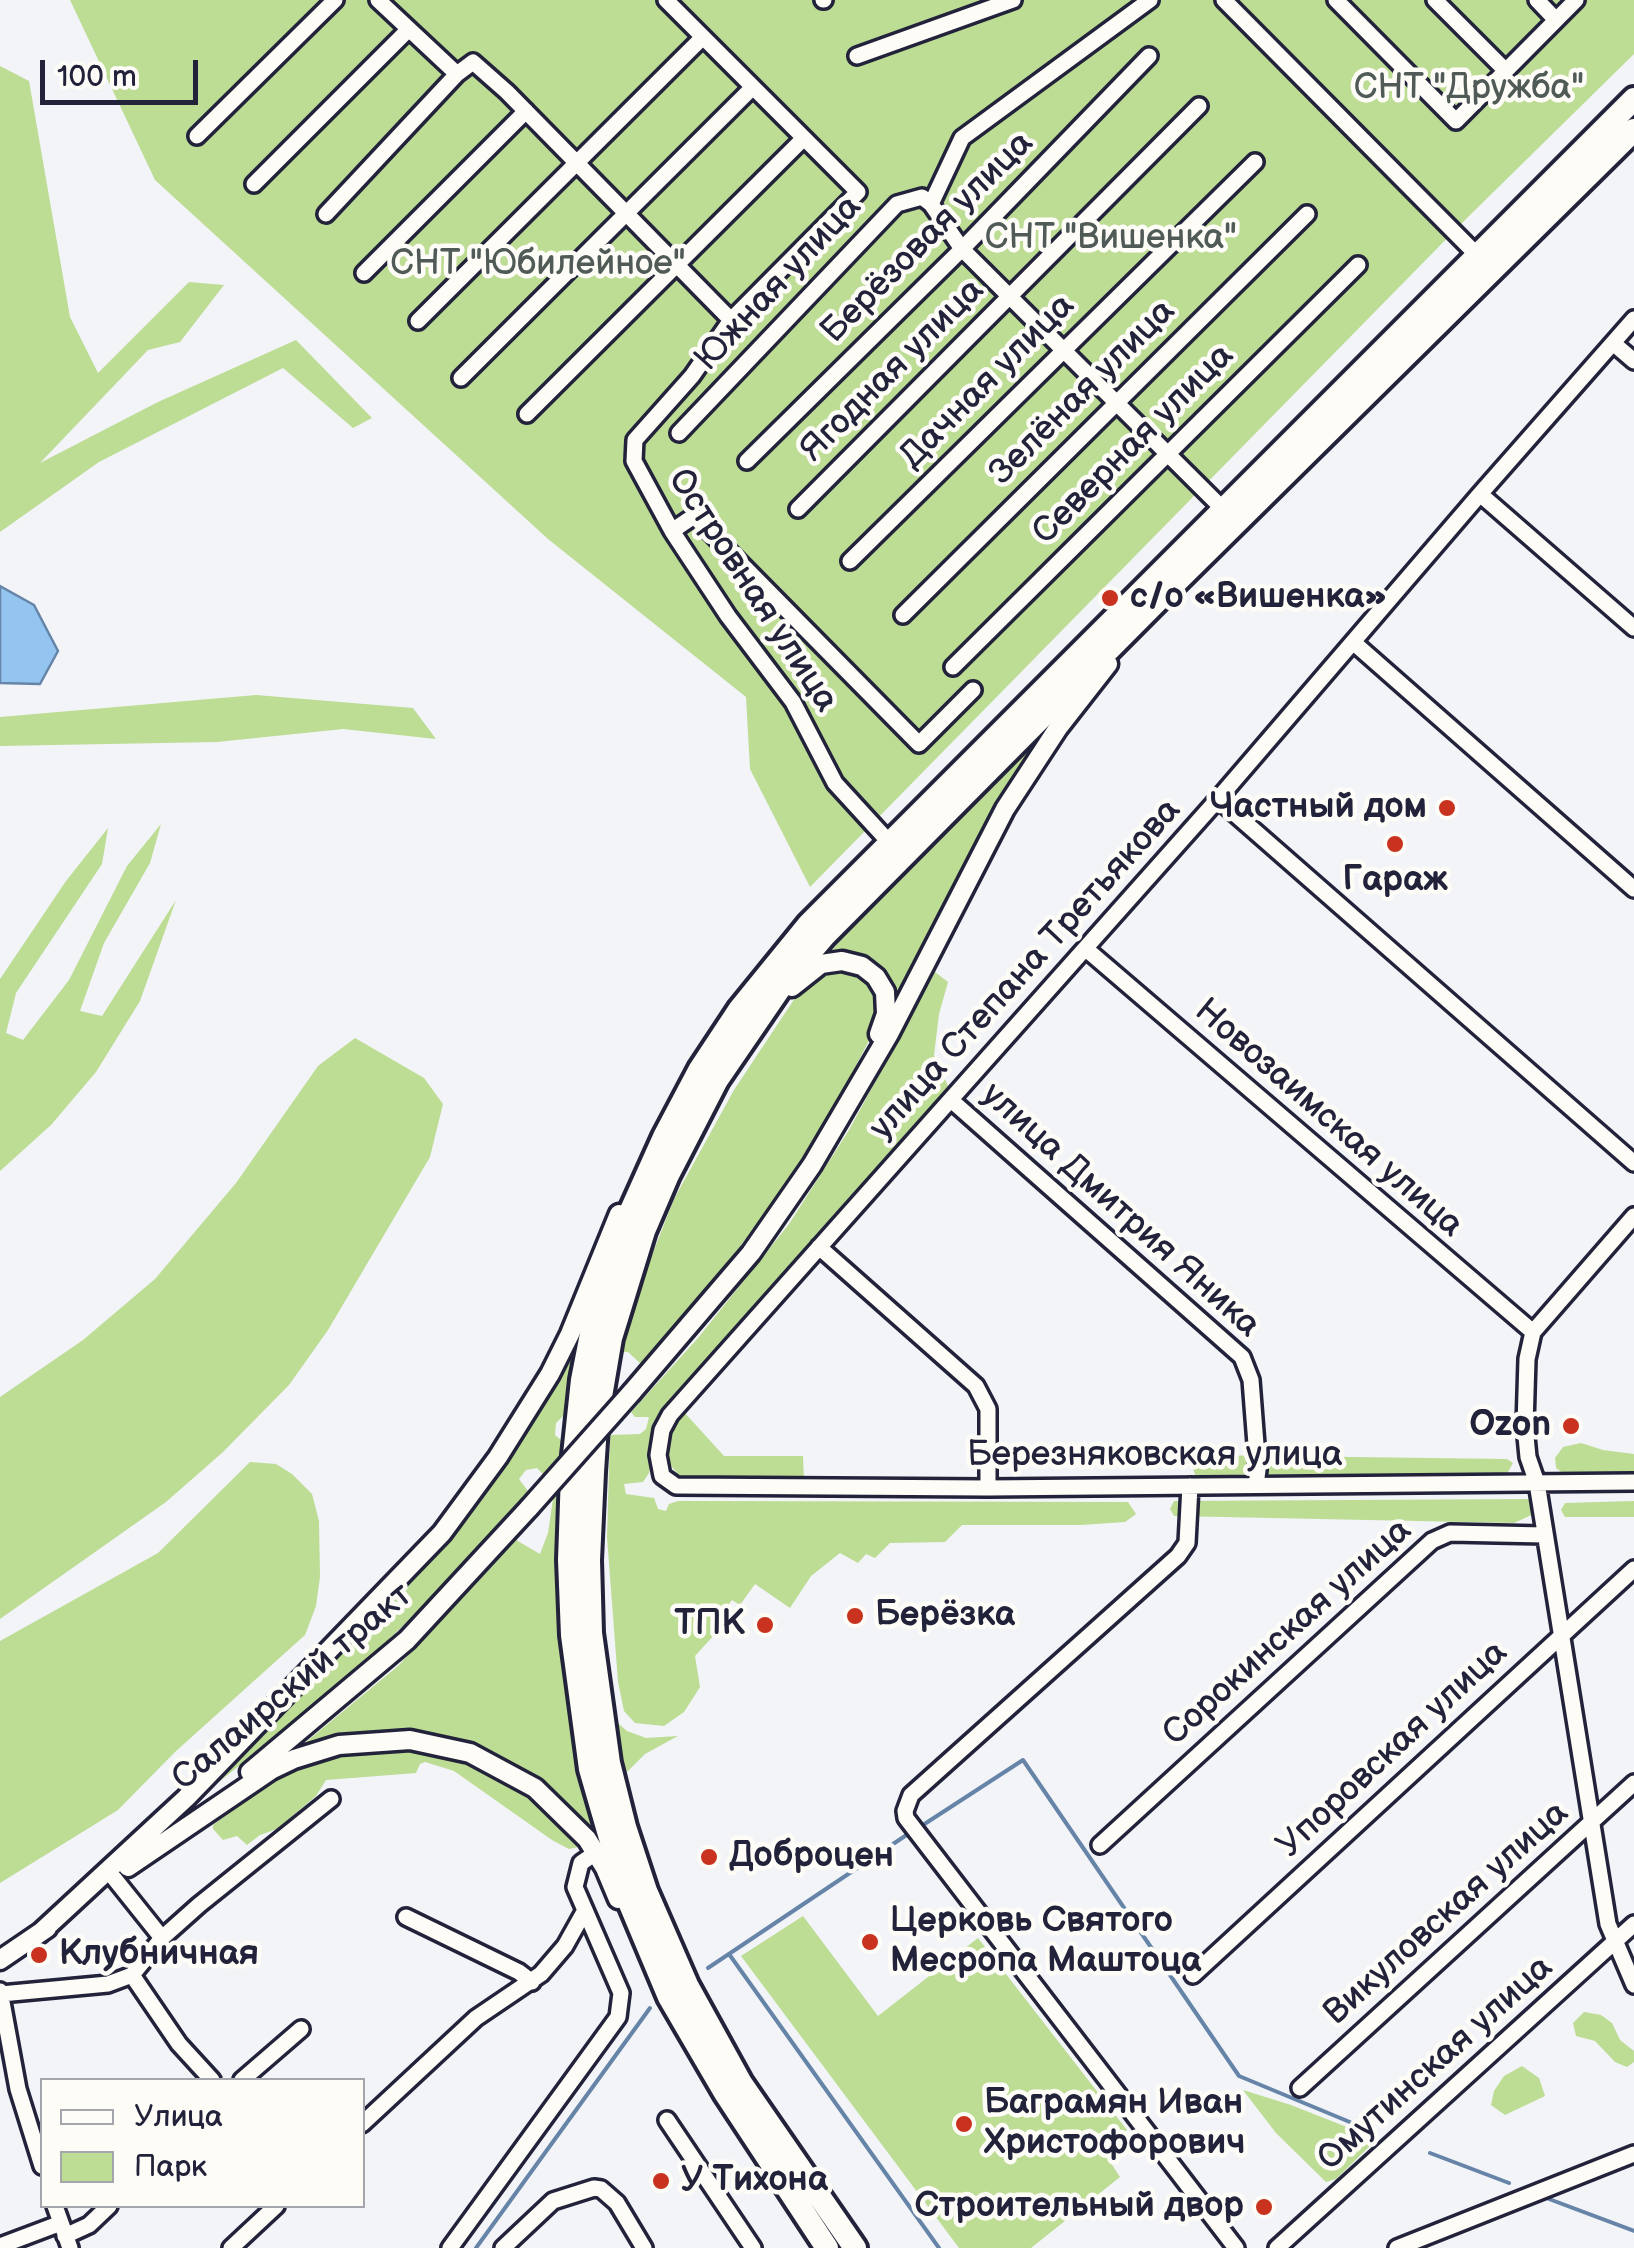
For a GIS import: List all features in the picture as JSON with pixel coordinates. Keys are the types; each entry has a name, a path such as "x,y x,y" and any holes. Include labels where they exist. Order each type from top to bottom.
{"highway":[{"path":"855,2248 742,2083 687,1985 646,1891 609,1763 591,1633 592,1472 611,1338 644,1231 717,1080 792,973 903,855 1274,484 1542,207 1634,99"},
{"path":"824,2248 703,2057 670,1997 637,1924 606,1834 590,1769 572,1634 572,1474 591,1334 638,1194 700,1069 739,1010 787,949 1222,508 1478,256 1634,130"}],"main road":[{"path":"826,1141 889,1034 986,844 1058,728 1104,668 1274,484"},
{"path":"644,1231 762,1027 806,973 821,964 842,961 862,966 876,977 885,992 886,1014 826,1141"},
{"path":"40,1933 136,1848 275,1709 404,1576 473,1494 550,1374 640,1164 672,1102 739,1010"},
{"name":"Салаирский тракт","path":"132,1864 371,1674 443,1604 751,1253 826,1141"},
{"path":"0,1960 132,1864 272,1770 340,1744 410,1740 452,1747 502,1767 550,1800 597,1852 642,1959 696,2062 768,2175 824,2248"}],"street":[{"path":"197,136 335,0"},
{"path":"378,0 457,74"},
{"path":"527,414 804,138 666,0"},
{"path":"858,56 1014,0"},
{"path":"1150,0 962,138 931,204 962,249 1222,508"},
{"path":"1224,0 1478,256"},
{"path":"1336,0 1456,121 1576,0"},
{"path":"1435,0 1506,71"},
{"path":"1537,0 1556,20"},
{"path":"254,184 409,29"},
{"path":"418,320 703,37"},
{"name":"Берёзовая улица","path":"747,461 962,249 1149,56"},
{"path":"326,214 457,74 474,62 731,320"},
{"path":"461,378 753,87"},
{"name":"Ягодная улица","path":"798,509 1199,106"},
{"path":"364,273 526,111"},
{"name":"Островная улица","path":"804,138 858,192 731,320 692,376 635,440 634,460 672,532 728,616 794,702 835,783 889,842"},
{"name":"Дачная улица","path":"850,562 1255,162"},
{"name":"Южная улица","path":"680,432 897,204 922,197 931,204"},
{"name":"Зелёная улица","path":"902,615 1306,214"},
{"name":"Северная улица","path":"953,667 1358,265"},
{"name":"улица Степана Третьякова","path":"676,1486 668,1482 659,1468 660,1440 666,1422 1218,799 1634,320"},
{"path":"1614,343 1634,361"},
{"path":"1480,494 1634,628"},
{"path":"672,532 694,516 919,744 973,690"},
{"path":"1353,642 1634,889"},
{"path":"1218,799 1634,1163"},
{"name":"Новозаимская улица","path":"1086,949 1532,1332"},
{"name":"улица Дмитрия Яника","path":"951,1100 1242,1357 1251,1380 1256,1486"},
{"path":"1634,1216 1532,1332 1525,1426 1608,1924 1634,1983"},
{"path":"819,1247 976,1386 988,1409 988,1488"},
{"name":"Березняковская улица","path":"676,1486 988,1488 1634,1482"},
{"path":"1190,1486 1187,1543 1178,1556 912,1795 905,1806 906,1818 1236,2248"},
{"name":"Сорокинская улица","path":"1100,1845 1432,1541 1450,1533 1544,1535"},
{"name":"Упоровская улица","path":"1193,1975 1634,1569"},
{"name":"Викуловская улица","path":"1300,2088 1634,1783"},
{"path":"40,2160 18,2089 1,1992 108,1984 132,1976 162,1938 331,1800"},
{"path":"450,2248 618,2017 622,1993 577,1898 574,1879 581,1864 597,1852"},
{"path":"114,1878 162,1938"},
{"path":"365,2121 476,2018 532,1982 564,1946 584,1912"},
{"path":"406,1916 532,1982"},
{"name":"Омутинская улица","path":"1278,2248 1634,1924"},
{"path":"132,1976 179,2044 210,2078"},
{"path":"244,2078 301,2029"},
{"path":"667,2120 754,2248"},
{"path":"1397,2248 1634,2154"},
{"path":"503,2248 552,2200 594,2188 602,2189 618,2204 644,2248"},
{"path":"57,2208 65,2236"},
{"path":"0,2246 65,2236 89,2224 107,2208"},
{"path":"231,2248 274,2208"}],"green space":[{"path":"70,0 1634,0 1634,54 1466,219 810,887 750,769 746,697 548,539 155,180"},
{"path":"0,66 29,81 70,317 98,373 189,282 224,285 180,342 148,350 40,463 158,402 296,340 372,418 353,428 283,368 99,462 0,532"},
{"path":"256,695 413,708 436,739 343,729 217,742 0,746 0,717"},
{"path":"1058,714 897,999 885,974 872,962 856,955 830,952 866,911"},
{"path":"161,824 150,863 104,943 80,1011 102,1016 176,900 140,1001 96,1072 51,1125 0,1171 0,979 66,881 108,828 102,864 16,993 6,1033 23,1040 69,980 127,866"},
{"path":"839,967 862,975 874,987 880,1004 875,1029 837,1102 780,1194 693,1308 641,1364 628,1352 619,1352 635,1298 674,1199 734,1090 793,1001 818,974"},
{"path":"935,972 948,982 934,1055 948,1086 749,1321 654,1441 649,1473 643,1482 624,1484 626,1494 654,1498 658,1509 666,1511 669,1504 678,1501 1128,1502 1136,1514 1125,1522 1081,1525 962,1525 945,1542 890,1543 875,1558 866,1554 858,1563 840,1553 811,1576 790,1608 755,1584 740,1605 732,1600 719,1618 725,1623 695,1656 700,1687 684,1712 664,1726 635,1723 624,1711 618,1682 607,1537 610,1435 640,1434 646,1429 649,1417 635,1417 631,1412 698,1338 789,1224 849,1130"},
{"path":"355,1038 424,1078 443,1104 430,1157 328,1330 289,1385 223,1452 166,1502 0,1619 0,1397 83,1340 155,1279 236,1183 318,1066"},
{"path":"582,1329 566,1413 556,1423 555,1435 561,1440 562,1453 543,1474 537,1468 526,1470 519,1479 528,1491 431,1598 364,1664 203,1795 367,1629 448,1540 536,1416"},
{"path":"684,1412 724,1456 803,1456 804,1481 686,1480 679,1476 666,1459 664,1445 672,1424"},
{"path":"1581,1443 1634,1454 1634,1473 1564,1474 1556,1468 1555,1458 1563,1447"},
{"path":"1197,1455 1507,1459 1513,1463 1507,1474 1195,1475 1191,1462"},
{"path":"250,1462 276,1464 312,1494 319,1521 320,1577 316,1606 305,1635 175,1752 118,1810 0,1883 0,1641 158,1553"},
{"path":"561,1490 557,1555 561,1651 592,1832 557,1794 524,1770 486,1750 445,1737 400,1731 362,1733 295,1751 398,1666 516,1540 540,1554 553,1499"},
{"path":"1530,1499 1538,1512 1514,1523 1174,1516 1170,1509 1174,1501"},
{"path":"1634,1501 1634,1517 1565,1517 1561,1510 1565,1503"},
{"path":"613,1719 627,1731 646,1738 678,1736 645,1754 623,1776"},
{"path":"407,1750 447,1757 497,1776 548,1812 578,1847 569,1849 552,1840 454,1771 425,1762 416,1773 326,1780 316,1796 277,1829 247,1845 237,1836 223,1840 213,1829 213,1825 252,1795 289,1773 345,1755"},
{"path":"803,1916 878,2016 978,1938 1127,2130 1103,2151 1120,2177 1031,2248 959,2248 741,1956"},
{"path":"1584,2012 1601,2015 1612,2023 1620,2040 1634,2051 1634,2062 1627,2067 1615,2062 1595,2041 1576,2036 1573,2023"},
{"path":"1522,2066 1539,2078 1545,2096 1505,2115 1491,2105 1494,2091 1504,2076"},
{"path":"1243,2090 1357,2131 1374,2142 1336,2179 1326,2182 1276,2133"}],"water":[{"path":"0,586 34,605 58,651 40,684 0,683"}],"waterway":[{"path":"923,1825 1023,1760 1239,2076 1369,2130"},
{"path":"708,1968 908,1834"},
{"path":"729,1954 939,2248"},
{"path":"476,2248 650,2008"},
{"path":"1430,2153 1509,2183"},
{"path":"1549,2199 1634,2231"}],"place":[{"name":"с/о «Вишенка»","path":"1110,598"},
{"name":"Частный дом","path":"1447,808"},
{"name":"Гараж","path":"1395,844"},
{"name":"Ozon","path":"1571,1426"},
{"name":"Берёзка","path":"855,1616"},
{"name":"ТПК","path":"765,1625"},
{"name":"Доброцен","path":"709,1857"},
{"name":"Церковь Святого Месропа Маштоца","path":"870,1942"},
{"name":"Клубничная","path":"39,1955"},
{"name":"Баграмян Иван Христофорович","path":"964,2124"},
{"name":"У Тихона","path":"661,2181"},
{"name":"Строительный двор","path":"1264,2207"}],"park label":[{"name":"СНТ \"Дружба\"","path":"1469,89"},
{"name":"СНТ \"Вишенка\"","path":"1111,239"},
{"name":"СНТ \"Юбилейное\"","path":"538,265"}]}
